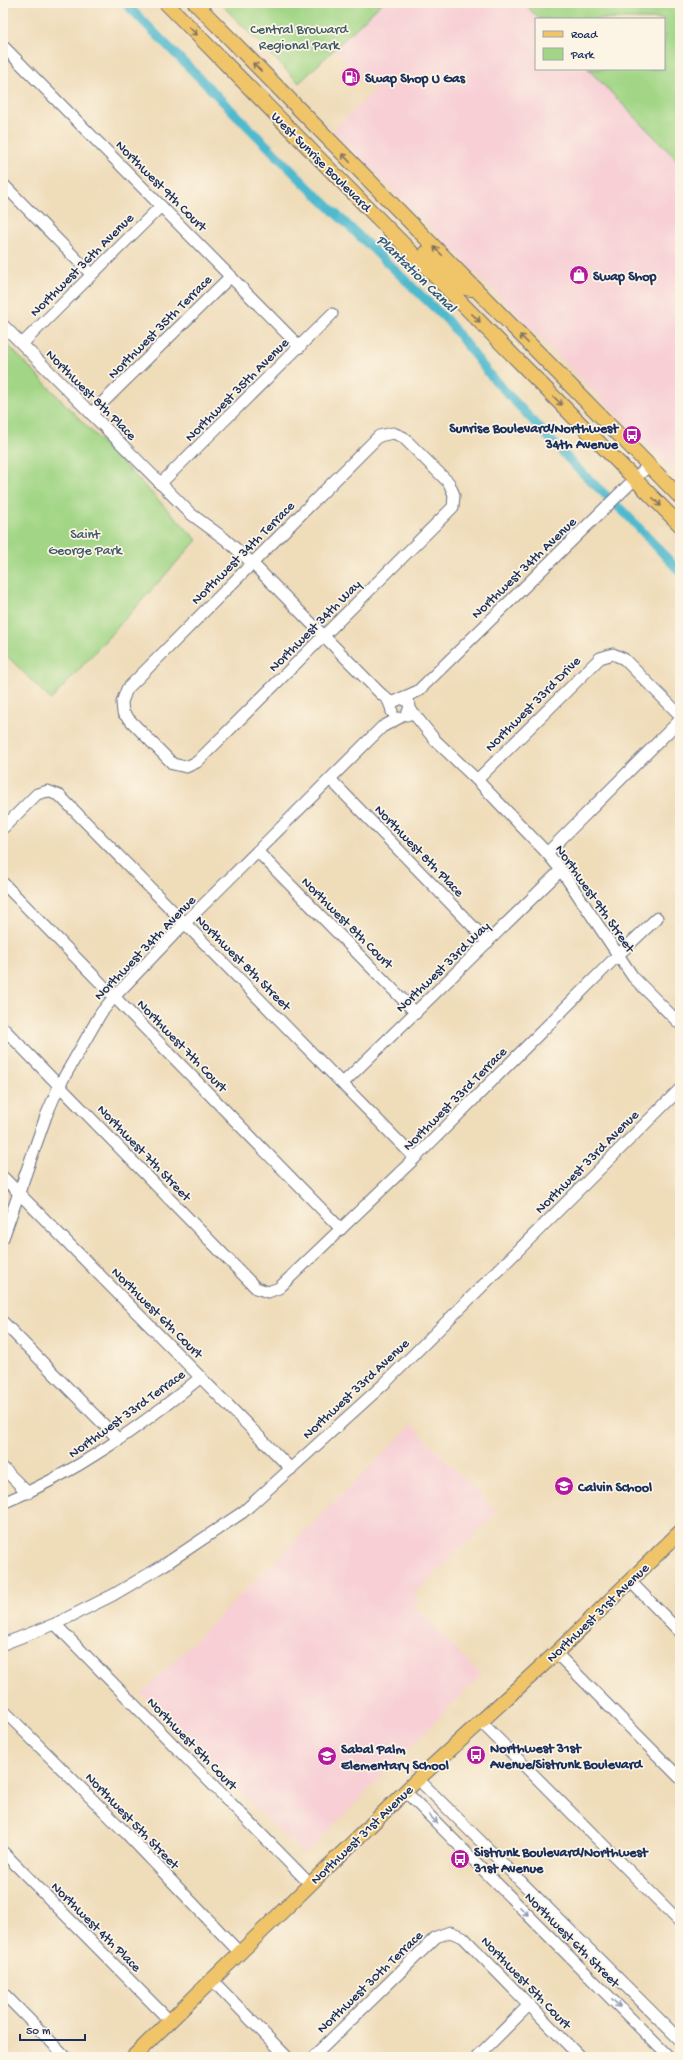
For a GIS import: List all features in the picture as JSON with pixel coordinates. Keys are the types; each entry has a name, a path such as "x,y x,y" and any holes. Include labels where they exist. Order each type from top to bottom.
{"main road":[{"name":"West Sunrise Boulevard","path":"166,3 680,525"},
{"name":"West Sunrise Boulevard","path":"195,3 680,496"},
{"path":"358,198 371,201 460,287 464,289 475,289"},
{"name":"Northwest 31st Avenue","path":"133,2057 405,1791 556,1653 680,1532"}],"street":[{"name":"Northwest 9th Court","path":"3,46 300,347"},
{"path":"3,184 91,274"},
{"name":"Northwest 36th Avenue","path":"22,344 161,206"},
{"name":"Northwest 35th Terrace","path":"91,414 231,276"},
{"name":"Northwest 35th Avenue","path":"160,484 332,314"},
{"name":"Northwest 8th Place","path":"3,325 160,484"},
{"name":"Northwest 34th Way","path":"186,767 198,762 453,507 454,495 449,483 403,437 392,433"},
{"name":"Northwest 34th Terrace","path":"186,767 173,764 124,713 122,702 127,689 379,436 392,433"},
{"name":"Northwest 34th Avenue","path":"3,1238 46,1116 59,1086 101,1013 114,997 185,923 382,727 400,705 418,691 649,465"},
{"name":"Northwest 9th Street","path":"160,484 191,514 252,563 373,686 388,700 400,705 477,780 547,853 561,870 633,976 680,1024"},
{"name":"Northwest 33rd Drive","path":"477,780 600,658 613,654 624,659 680,715"},
{"path":"400,705 408,715 401,718"},
{"name":"Northwest 34th Avenue","path":"382,727 401,718"},
{"name":"Northwest 9th Street","path":"401,718 415,724 435,740"},
{"path":"547,853 680,720"},
{"name":"Northwest 8th Place","path":"330,779 488,942"},
{"name":"Northwest 8th Street","path":"3,828 37,794 48,791 60,796 415,1158"},
{"name":"Northwest 8th Court","path":"258,852 416,1013"},
{"name":"Northwest 33rd Way","path":"342,1083 416,1013 561,870"},
{"name":"Northwest 7th Court","path":"3,883 341,1229"},
{"name":"Northwest 33rd Terrace","path":"268,1292 279,1288 415,1158 657,918"},
{"name":"Northwest 7th Street","path":"3,1028 256,1288 268,1292"},
{"name":"Northwest 33rd Avenue","path":"3,1644 55,1624 113,1595 164,1566 243,1512 385,1383 680,1089"},
{"name":"Northwest 6th Court","path":"3,1176 291,1469"},
{"path":"3,1322 119,1440"},
{"name":"Northwest 33rd Terrace","path":"3,1503 28,1493 76,1468 161,1410 201,1377"},
{"path":"3,1468 28,1493"},
{"path":"630,1581 680,1632"},
{"name":"Northwest 5th Court","path":"55,1624 310,1884"},
{"path":"556,1653 680,1778"},
{"name":"Northwest 5th Street","path":"3,1710 126,1833 240,1953"},
{"path":"481,1722 680,1922"},
{"name":"Northwest 6th Street","path":"418,1779 680,2040"},
{"name":"Northwest 6th Street","path":"405,1791 669,2057"},
{"name":"Northwest 4th Place","path":"3,1852 170,2021"},
{"name":"Northwest 5th Court","path":"450,1932 462,1937 580,2057"},
{"name":"Northwest 30th Terrace","path":"312,2057 436,1937 450,1932"},
{"path":"212,1980 287,2057"},
{"path":"3,1993 66,2057"},
{"path":"477,2057 529,2005"}],"shaded area":[{"name":"Swap Shop","path":"382,3 523,3 538,18 535,18 535,70 589,70 680,163 680,478 333,130 375,90 334,49"},
{"path":"412,1425 497,1513 414,1594 419,1600 413,1605 481,1675 304,1855 141,1694"}],"green space":[{"name":"Central Broward Regional Park","path":"220,3 382,3 299,83"},
{"path":"524,3 680,3 680,163 589,70 665,70 665,18 538,18"},
{"name":"Saint George Park","path":"3,340 197,540 51,700 3,652"}],"waterway":[{"name":"Plantation Canal","path":"125,3 307,186 447,320 490,375 577,468 627,515 680,572"}],"place":[{"name":"Swap Shop U Gas","path":"351,77"},
{"name":"Swap Shop","path":"579,275"},
{"name":"Sunrise Boulevard/Northwest 34th Avenue","path":"632,435"},
{"name":"Calvin School","path":"564,1486"},
{"name":"Northwest 31st Avenue/Sistrunk Boulevard","path":"476,1755"},
{"name":"Sabal Palm Elementary School","path":"327,1756"},
{"name":"Sistrunk Boulevard/Northwest 31st Avenue","path":"460,1859"}]}
